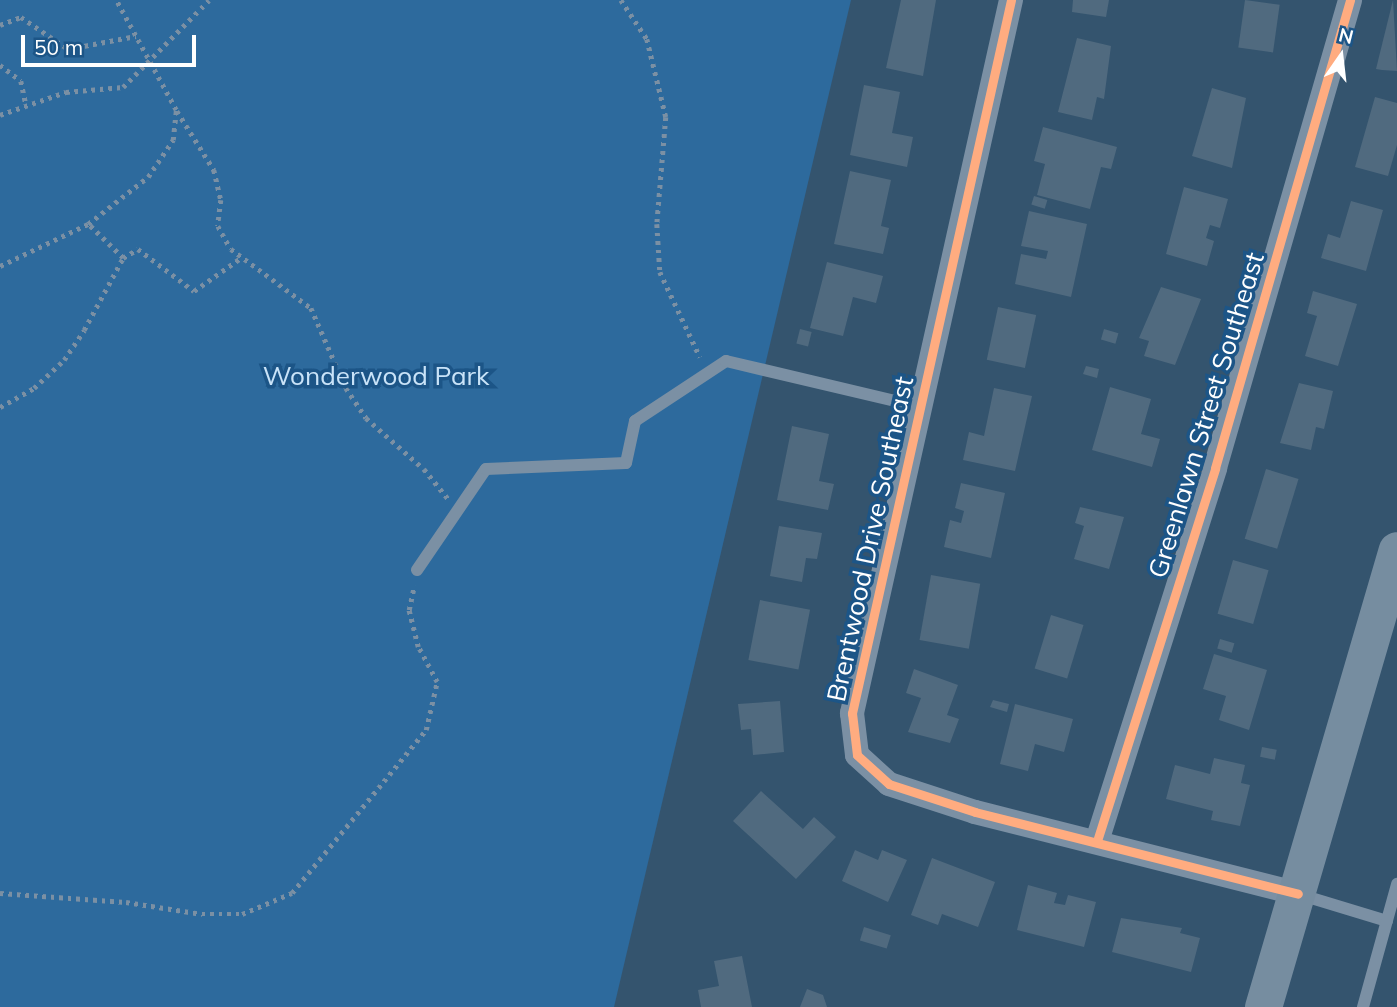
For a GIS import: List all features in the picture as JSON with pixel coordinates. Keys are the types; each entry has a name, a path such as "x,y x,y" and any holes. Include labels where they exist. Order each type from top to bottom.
{"main road":[{"path":"1264,1007 1397,550"}],"street":[{"name":"Brentwood Drive Southeast","path":"1011,0 852,713 856,755 888,784 975,812 1298,894"},
{"name":"Greenlawn Street Southeast","path":"1097,841 1214,468 1350,0"}],"lane":[{"path":"417,570 456,509 486,469 625,463 635,421 726,361 920,407"},
{"path":"1363,1007 1387,921 1394,907 1397,884"},
{"path":"1298,894 1387,921"}],"path":[{"path":"116,0 176,110 214,170 221,200 218,226 242,257 311,309 346,388 366,418 425,469 456,509"},
{"path":"0,115 66,92 123,87 209,0"},
{"path":"621,0 647,39 666,117 657,224 660,272 703,361"},
{"path":"0,25 21,18 68,48 136,36"},
{"path":"0,65 21,81 26,104"},
{"path":"0,266 88,224 148,177 173,140 176,110"},
{"path":"88,224 123,258"},
{"path":"0,407 34,388 64,360 123,258 138,249 194,291 242,257"},
{"path":"0,894 99,899 202,914 242,914 292,893 426,730 437,682 418,646 409,610 417,570"}],"green space":[{"name":"Wonderwood Park","path":"0,0 851,0 614,1007 0,1007"}],"building":[{"path":"901,0 936,0 923,76 886,68"},
{"path":"1073,0 1109,0 1106,17 1072,12"},
{"path":"1245,0 1280,5 1273,52 1238,48"},
{"path":"1393,0 1397,71 1376,69"},
{"path":"1077,38 1111,46 1104,99 1097,97 1092,120 1058,112"},
{"path":"864,85 900,92 892,133 913,137 907,167 850,155"},
{"path":"1212,88 1246,98 1232,168 1192,156"},
{"path":"1375,97 1397,103 1397,145 1388,176 1355,167"},
{"path":"1043,127 1117,147 1111,169 1101,167 1090,209 1037,195 1045,164 1034,161"},
{"path":"850,171 891,180 881,226 889,228 883,254 834,244"},
{"path":"1184,187 1228,199 1220,228 1210,225 1206,238 1214,241 1207,266 1166,254"},
{"path":"1034,196 1047,200 1045,209 1031,205"},
{"path":"1351,201 1383,210 1366,271 1321,258 1328,234 1340,238"},
{"path":"1029,211 1087,224 1071,297 1015,284 1021,254 1046,259 1048,251 1021,246"},
{"path":"827,262 883,276 876,303 853,297 843,336 810,328"},
{"path":"1161,287 1201,299 1175,365 1144,356 1149,341 1139,338"},
{"path":"1313,291 1357,304 1338,366 1305,356 1317,316 1307,313"},
{"path":"998,307 1036,315 1025,368 987,360"},
{"path":"800,329 812,332 808,346 796,344"},
{"path":"1104,329 1118,333 1115,344 1101,340"},
{"path":"1086,366 1099,369 1097,378 1083,374"},
{"path":"1299,383 1333,391 1324,429 1316,427 1311,450 1280,443"},
{"path":"1110,387 1151,399 1141,434 1160,439 1152,467 1092,450"},
{"path":"994,388 1032,396 1015,471 963,460 969,432 984,436"},
{"path":"792,426 829,434 819,481 834,484 828,510 777,500"},
{"path":"1266,469 1299,479 1277,549 1245,539"},
{"path":"961,483 1005,493 991,558 944,547 950,520 961,523 964,511 955,508"},
{"path":"1080,507 1124,517 1109,569 1074,559 1084,526 1075,523"},
{"path":"779,526 822,533 817,559 806,558 802,582 770,576"},
{"path":"1233,560 1269,570 1253,624 1218,614"},
{"path":"931,575 980,584 969,649 920,640"},
{"path":"760,600 810,610 798,670 748,660"},
{"path":"1051,615 1084,625 1067,678 1035,669"},
{"path":"1220,639 1234,643 1232,653 1217,649"},
{"path":"1214,654 1267,670 1249,730 1219,720 1226,696 1203,689"},
{"path":"914,669 958,685 947,715 959,719 950,743 908,732 921,698 906,693"},
{"path":"993,700 1009,704 1007,712 990,707"},
{"path":"780,701 784,752 753,755 751,729 741,730 738,704"},
{"path":"1015,704 1073,719 1064,752 1035,744 1028,771 1000,764"},
{"path":"1262,747 1277,750 1275,760 1260,757"},
{"path":"1214,758 1245,765 1241,783 1250,785 1240,826 1211,820 1213,811 1166,799 1175,765 1210,774"},
{"path":"761,791 803,829 814,817 836,837 796,879 733,821"},
{"path":"855,850 878,860 882,850 907,860 888,902 842,881"},
{"path":"932,858 995,882 978,927 942,914 938,925 911,915"},
{"path":"1028,885 1057,893 1054,903 1065,905 1068,895 1096,902 1084,947 1017,930"},
{"path":"1121,918 1182,928 1180,933 1200,938 1191,972 1112,952"},
{"path":"864,927 891,935 887,949 860,940"},
{"path":"742,956 752,1007 701,1007 698,990 719,986 714,961"},
{"path":"807,989 823,995 827,1007 800,1007"}],"cycle path":[{"path":"1011,0 852,713 857,755 889,784 975,812 1298,894"},
{"path":"1097,841 1215,468 1350,0"}]}
